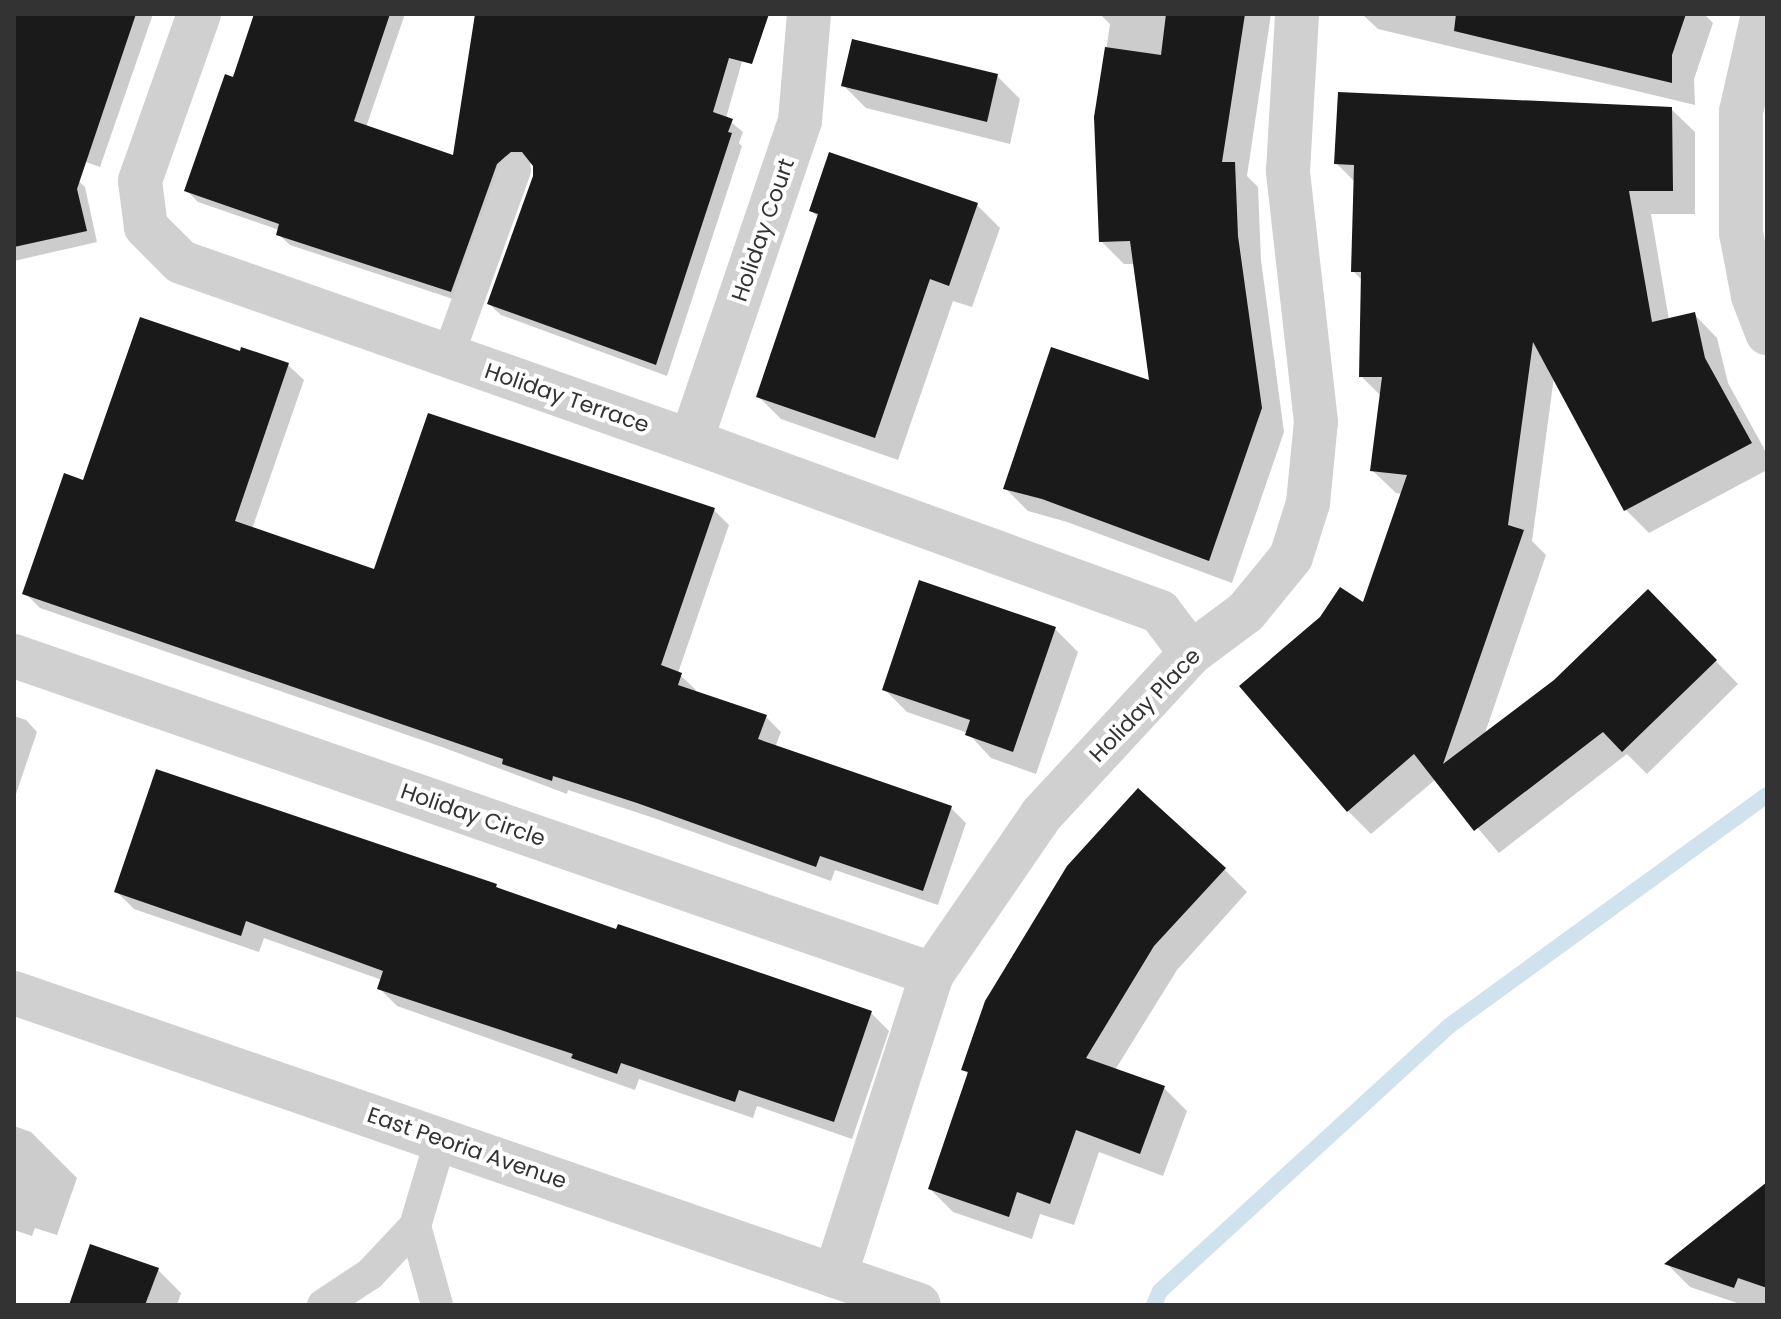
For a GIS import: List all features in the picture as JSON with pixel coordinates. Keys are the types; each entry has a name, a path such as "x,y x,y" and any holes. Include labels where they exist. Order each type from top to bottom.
{"street":[{"name":"Holiday Terrace","path":"199,14 140,181 146,227 181,262 691,441 1160,612 1191,653"},
{"name":"Holiday Court","path":"691,441 800,121 809,14"},
{"name":"Holiday Place","path":"835,1276 932,974 1042,814 1191,653 1246,612 1291,557 1308,503 1316,422 1288,171 1297,14"},
{"path":"1763,14 1741,112 1741,233 1753,296 1767,333"},
{"name":"Holiday Circle","path":"14,656 932,974"},
{"name":"East Peoria Avenue","path":"14,993 919,1305"}],"lane":[{"path":"448,356 515,170"},
{"path":"323,1305 370,1274 415,1226 441,1139"},
{"path":"415,1226 437,1305"}],"building":[{"path":"14,14 136,14 77,189 87,231 14,247"},
{"path":"254,14 390,14 354,121 453,155 475,14 769,14 752,64 729,58 713,112 733,119 728,132 732,133 656,365 487,304 533,176 533,166 522,152 511,152 497,164 451,292 276,235 279,224 184,191 225,74 233,77"},
{"path":"1166,14 1245,14 1222,162 1235,162 1238,236 1262,408 1209,561 1042,499 1003,489 1051,347 1149,380 1130,241 1099,242 1094,117 1105,47 1161,55"},
{"path":"1456,14 1686,14 1672,55 1672,83 1454,31"},
{"path":"852,39 998,74 987,122 841,86"},
{"path":"1338,92 1672,107 1673,191 1629,191 1652,322 1695,312 1705,358 1752,443 1624,511 1533,342 1508,525 1524,530 1443,764 1554,680 1648,589 1717,660 1622,752 1603,732 1474,831 1414,754 1347,812 1239,686 1320,617 1340,587 1363,602 1407,475 1370,471 1382,377 1359,377 1361,272 1351,272 1354,165 1334,164"},
{"path":"829,152 978,203 949,286 930,279 875,438 756,397 818,214 809,211"},
{"path":"140,317 240,351 241,347 289,363 235,521 374,569 428,413 715,508 661,665 682,673 678,685 767,715 758,739 952,806 923,891 820,856 816,867 637,803 553,776 552,781 502,764 503,759 22,594 64,473 83,480"},
{"path":"919,580 1056,627 1013,752 965,735 970,720 882,690"},
{"path":"156,769 497,884 496,887 616,929 618,924 872,1011 834,1122 739,1090 735,1102 621,1063 617,1074 571,1058 573,1054 377,989 383,971 246,921 241,936 114,892"},
{"path":"1138,788 1226,868 1154,946 1086,1058 1165,1086 1140,1154 1076,1130 1050,1204 1017,1192 1009,1217 928,1189 968,1072 961,1070 985,1001 1067,866"},
{"path":"1767,1182 1767,1288 1738,1278 1734,1288 1664,1264"},
{"path":"90,1244 159,1268 145,1305 69,1305"}],"waterway":[{"path":"1154,1305 1160,1291 1449,1026 1767,795"}]}
